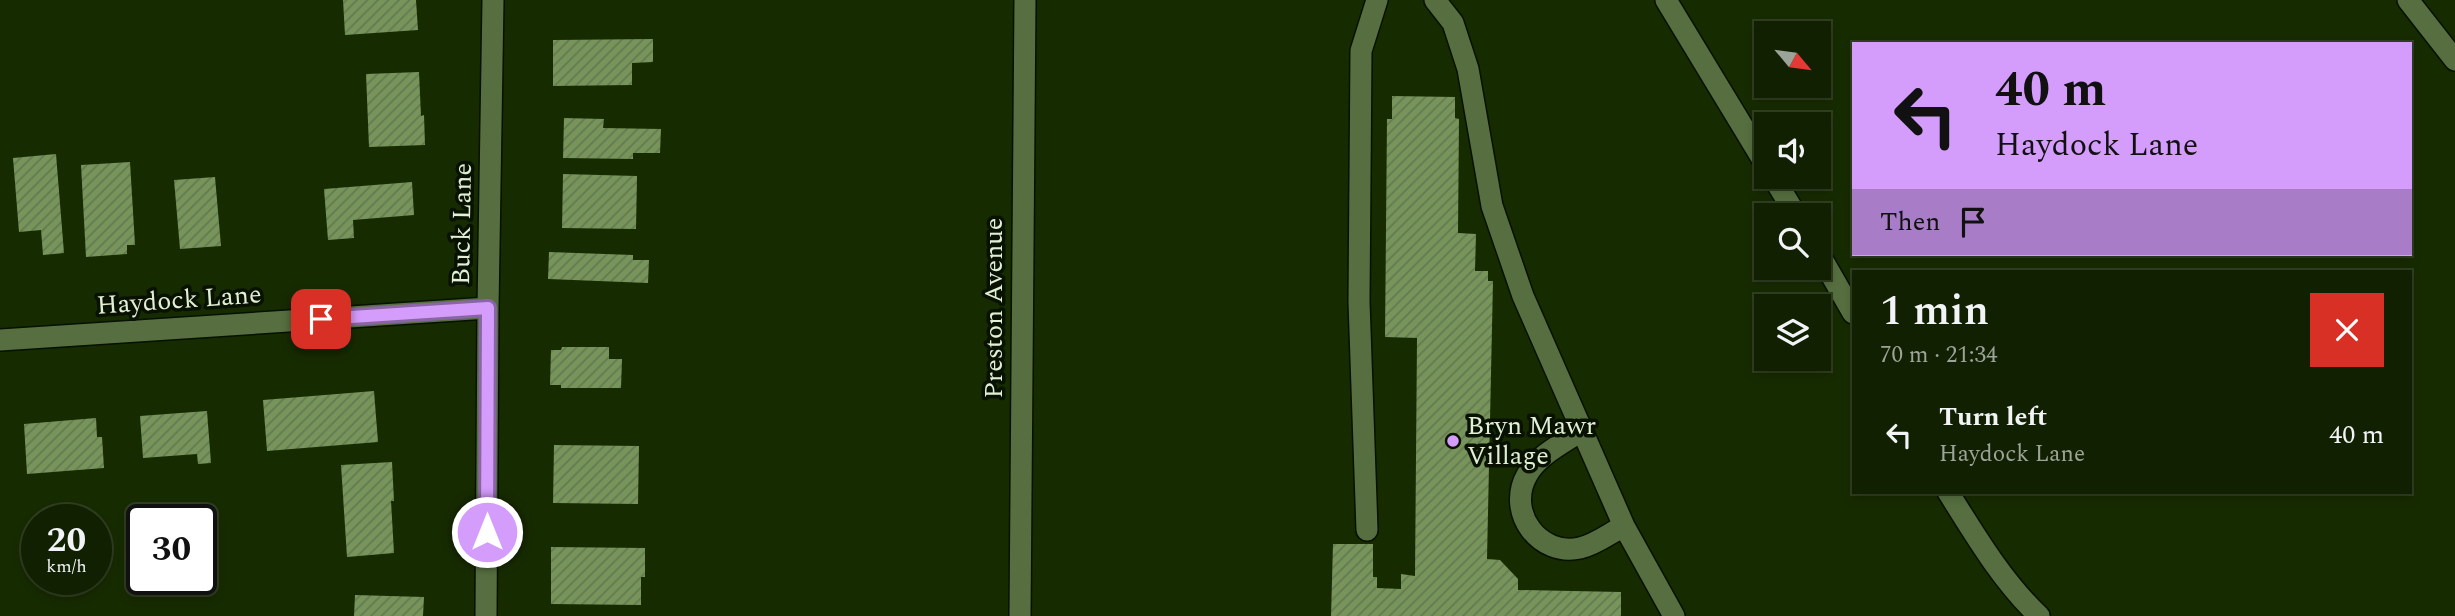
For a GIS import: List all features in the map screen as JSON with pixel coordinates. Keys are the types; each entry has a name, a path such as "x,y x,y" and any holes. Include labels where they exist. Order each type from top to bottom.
{"street":[{"name":"Buck Lane","path":"486,616 494,0"},
{"name":"Preston Avenue","path":"1020,616 1025,0"},
{"path":"1367,530 1359,302 1361,51 1377,0"},
{"path":"1435,0 1452,23 1468,69 1492,206 1523,296 1624,526 1675,616"},
{"path":"1666,0 1754,145"},
{"path":"2408,0 2455,60"},
{"path":"1831,275 1852,311"},
{"name":"Haydock Lane","path":"0,340 488,308"},
{"path":"1581,431 1539,461 1527,475 1520,494 1521,513 1530,530 1544,543 1562,549 1581,548 1624,526"},
{"path":"1949,494 1980,542 2039,616"}],"building":[{"path":"343,0 416,0 418,30 345,35"},
{"path":"653,39 653,62 632,63 632,85 553,86 553,40"},
{"path":"419,72 425,145 369,147 366,74"},
{"name":"Bryn Mawr Village","path":"1392,96 1455,97 1455,118 1459,119 1458,233 1476,234 1475,271 1488,271 1488,281 1493,281 1487,559 1500,560 1518,579 1518,590 1621,592 1621,616 1331,616 1333,544 1373,544 1373,577 1377,577 1377,588 1401,589 1401,574 1415,576 1417,338 1385,337 1387,119 1392,119"},
{"path":"564,118 604,119 603,128 661,129 660,153 633,153 633,159 563,158"},
{"path":"56,154 64,253 43,255 41,230 19,232 13,158"},
{"path":"130,162 135,245 127,245 127,254 86,257 81,165"},
{"path":"563,174 637,176 636,229 562,228"},
{"path":"215,177 221,246 180,249 174,180"},
{"path":"412,182 414,215 353,220 354,238 328,240 324,189"},
{"path":"549,252 633,255 633,260 649,260 648,283 548,279"},
{"path":"562,347 609,347 609,359 622,359 621,388 561,388 561,385 550,385 551,350 561,350"},
{"path":"374,391 378,442 267,451 263,400"},
{"path":"207,411 211,463 198,464 197,454 143,458 140,416"},
{"path":"96,418 97,437 102,437 104,468 27,474 24,424"},
{"path":"554,445 639,446 638,504 553,503"},
{"path":"392,462 394,553 347,557 341,465"},
{"path":"551,547 645,548 641,605 551,604"},
{"path":"355,595 424,597 423,616 354,616"}],"place":[{"name":"Bryn Mawr Village","path":"1453,441"}],"route":[{"path":"321,319 488,308 487,532"}]}
